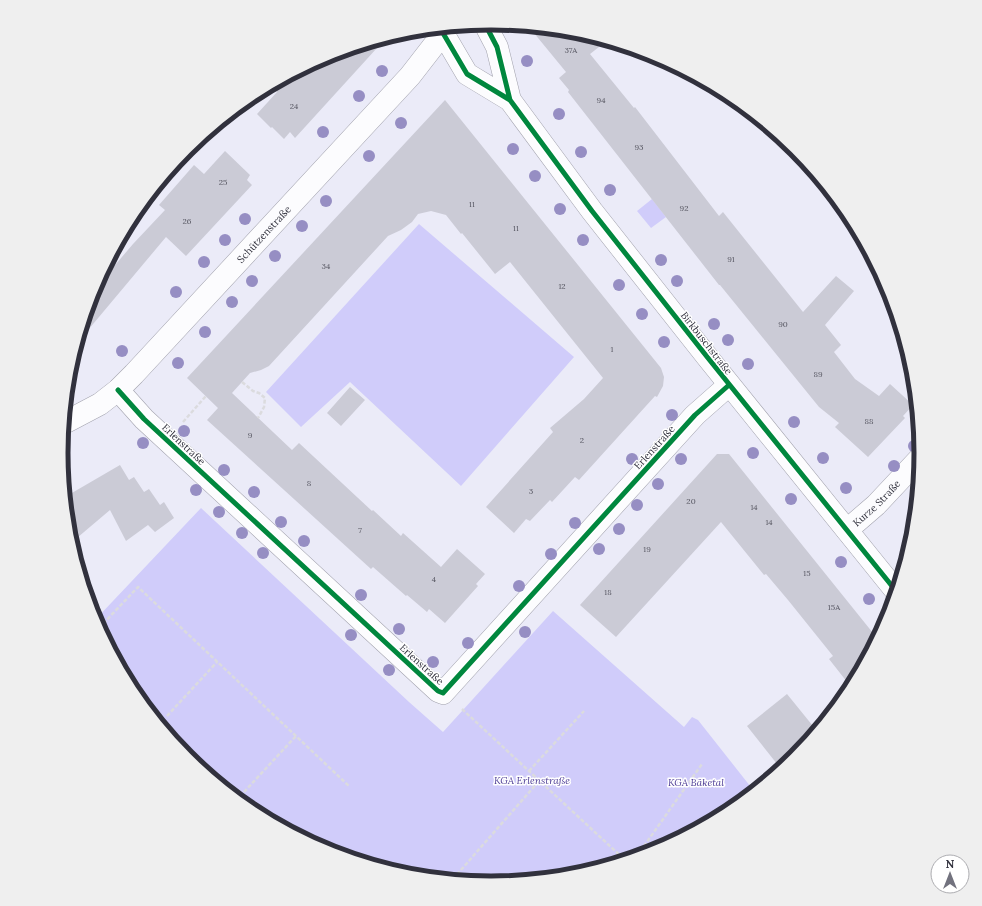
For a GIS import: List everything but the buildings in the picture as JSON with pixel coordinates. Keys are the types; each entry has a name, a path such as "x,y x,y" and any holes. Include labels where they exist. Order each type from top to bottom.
{"street":[{"name":"Birkbuschstraße","path":"488,30 497,47 510,100"},
{"name":"Schützenstraße","path":"70,420 100,404 118,390 410,76 441,33"},
{"name":"Birkbuschstraße","path":"446,33 467,74 510,100 592,211 729,385 893,587"},
{"name":"Erlenstraße","path":"118,390 150,424 438,691 443,693 695,415 729,385"},
{"name":"Kurze Straße","path":"847,530 876,505 914,465"}],"path":[{"path":"242,382 265,398 264,407 258,418"},
{"path":"183,423 206,396"},
{"path":"104,623 138,587 350,787"},
{"path":"167,716 218,662"},
{"path":"443,693 621,856"},
{"path":"529,771 584,711"},
{"path":"244,792 296,736"},
{"path":"641,848 702,764"},
{"path":"457,874 539,781"}],"green space":[{"path":"652,199 666,217 651,228 637,211"},
{"path":"419,224 574,357 461,486 350,382 301,427 266,392"},
{"name":"KGA Erlenstraße","path":"201,508 443,732 553,611 684,727 692,717 698,720 751,787 726,805 702,819 653,844 627,854 574,868 519,875 491,876 436,872 382,862 329,844 279,819 233,789 212,771 173,732 155,711 125,664 100,615"}],"cycle path":[{"path":"488,30 497,47 510,100"},
{"path":"443,33 467,74 510,100 592,211 708,358 893,587"},
{"path":"118,390 144,419 438,691 443,693 695,415 729,385"}],"park label":[{"name":"KGA Bäketal","path":"696,782"}]}
